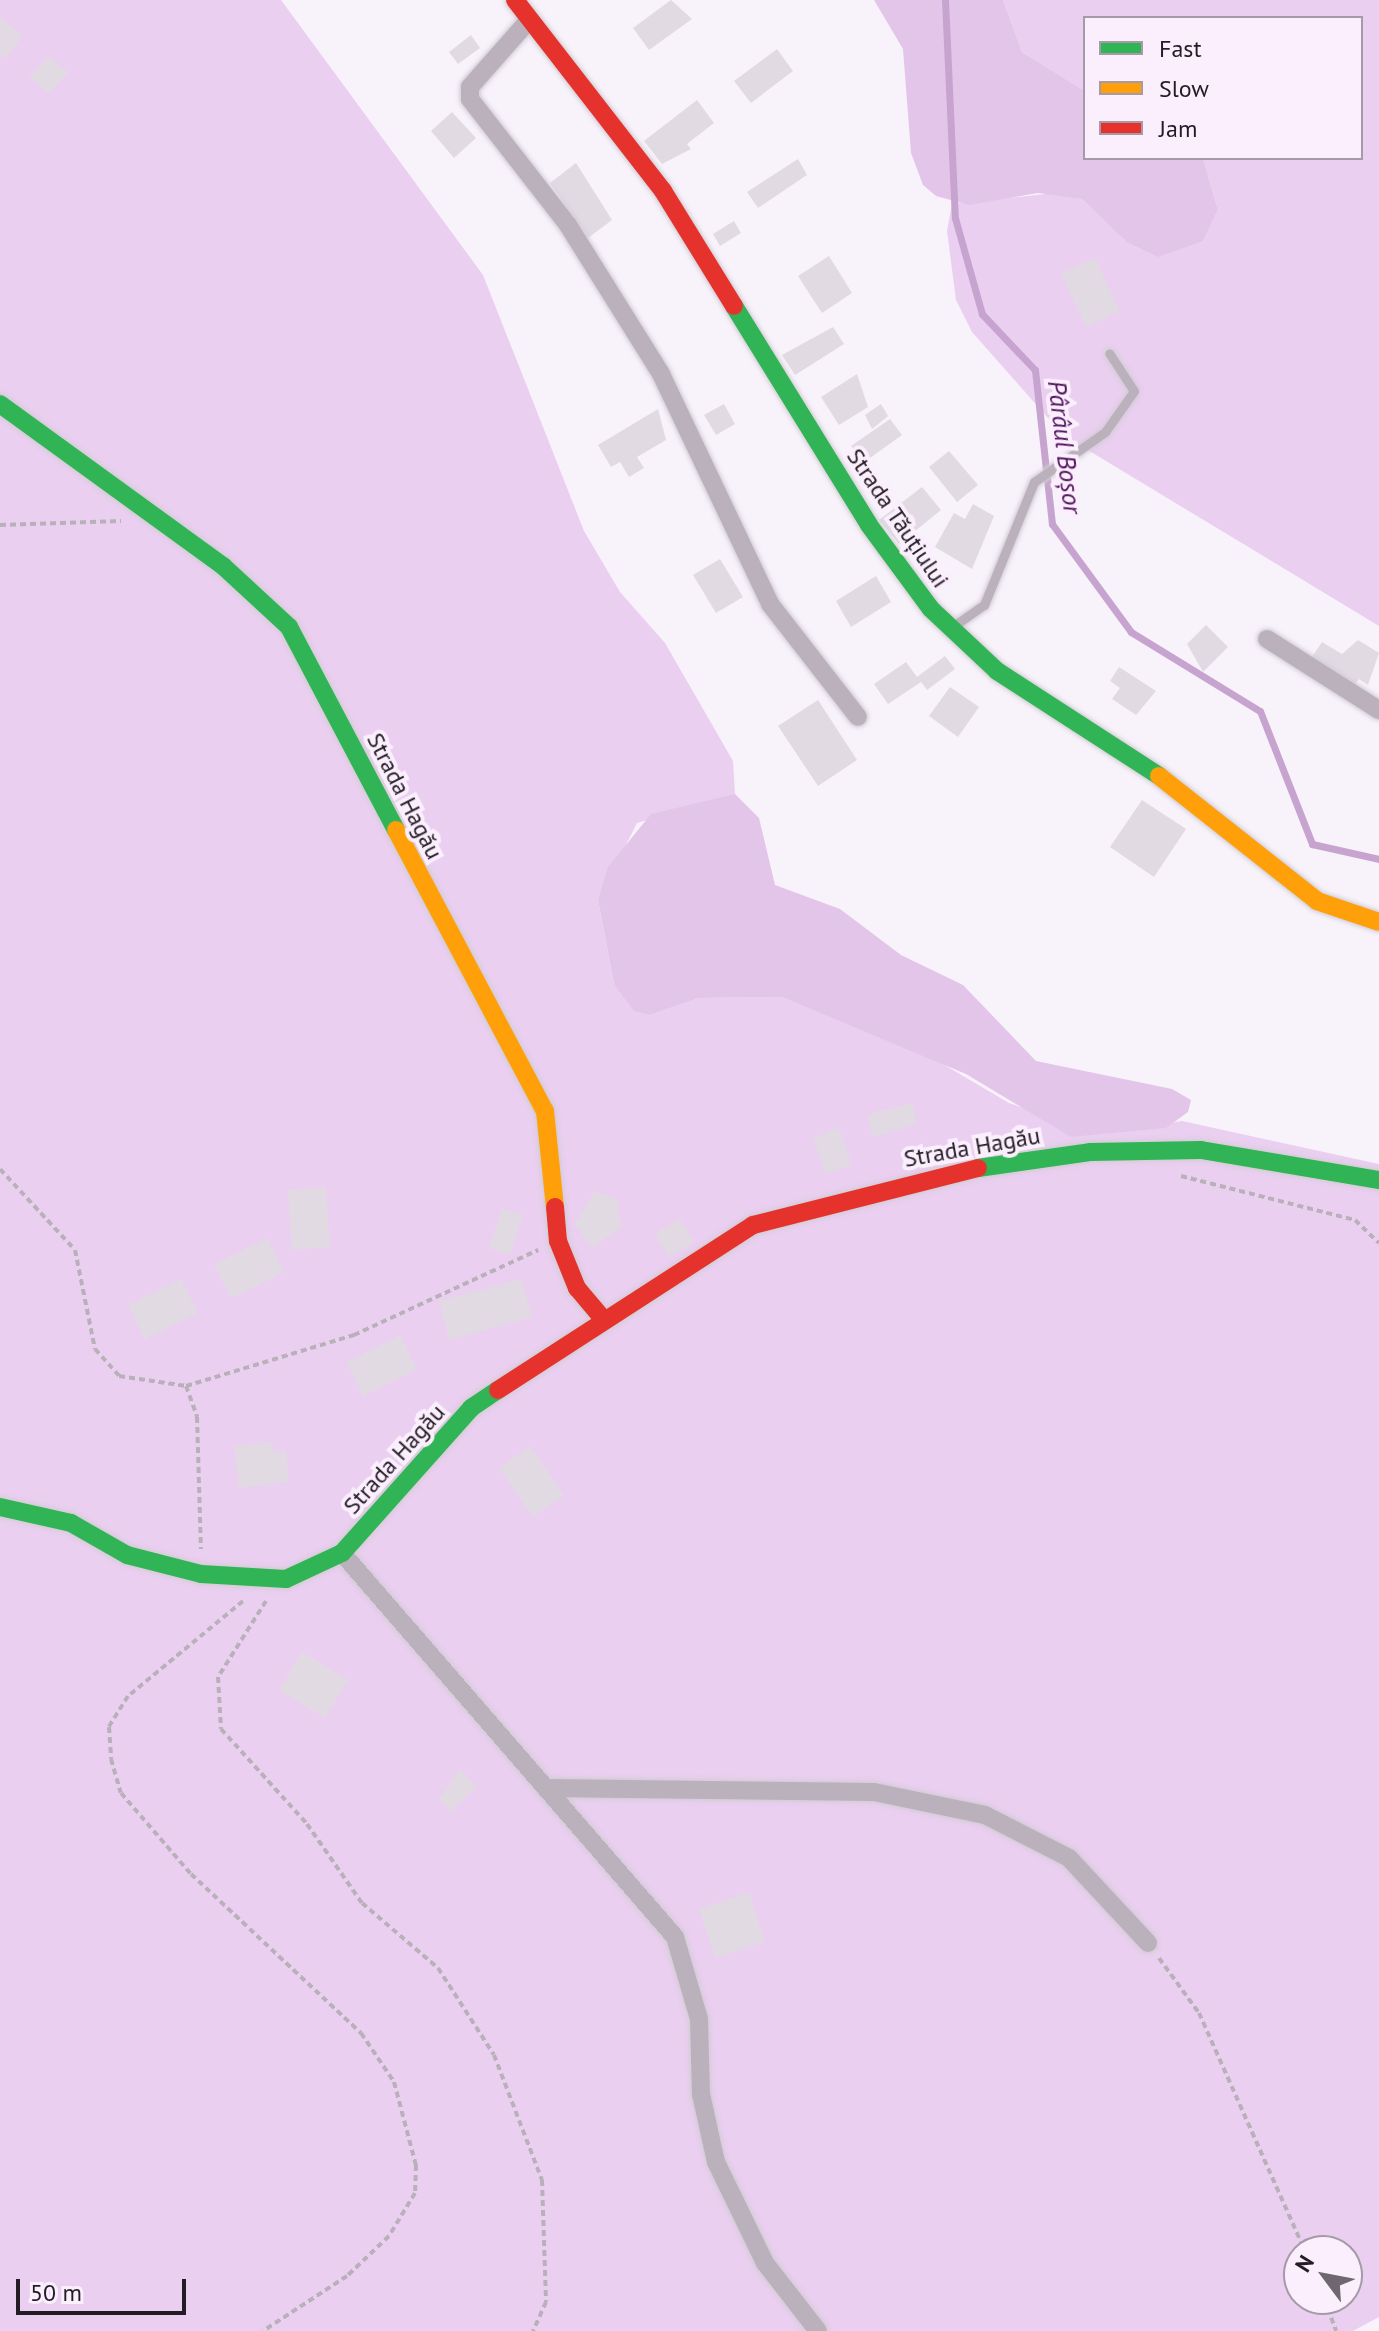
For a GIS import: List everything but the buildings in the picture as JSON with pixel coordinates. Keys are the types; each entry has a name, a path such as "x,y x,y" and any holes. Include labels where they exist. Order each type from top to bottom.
{"street":[{"name":"Strada Tăuțiului","path":"515,0 663,191 869,525 948,627 997,671 1201,803 1317,901 1379,922"},
{"path":"529,20 477,77 470,99 568,225 661,374 770,604 858,717"},
{"name":"Strada Hagău","path":"0,404 223,566 289,627 545,1111 558,1241 577,1288 604,1320"},
{"path":"1267,639 1379,710"},
{"name":"Strada Hagău","path":"342,1553 471,1408 753,1225 926,1176 1090,1152 1201,1150 1379,1180"},
{"path":"0,1507 71,1523 127,1555 201,1574 286,1579 342,1553 675,1937 699,2019 701,2094 716,2162 765,2263 818,2331"},
{"path":"546,1788 874,1792 985,1815 1069,1858 1148,1943"}],"lane":[{"path":"948,627 984,605 1038,479 1105,432 1134,391 1109,353"}],"path":[{"path":"0,525 160,523"},
{"path":"0,1169 75,1250 95,1349 119,1376 186,1386 354,1335 558,1241"},
{"path":"1169,1174 1355,1220 1379,1243"},
{"path":"186,1386 197,1417 201,1574"},
{"path":"286,1579 267,1600 218,1677 221,1729 307,1824 362,1903 438,1968 494,2055 542,2180 546,2302 533,2331"},
{"path":"263,2331 347,2276 389,2236 415,2193 407,2124 394,2082 361,2033 202,1885 129,1803 111,1759 109,1727 128,1696 173,1656 244,1601 267,1600"},
{"path":"1148,1943 1199,2013 1298,2235"}],"shaded area":[{"path":"0,0 281,0 483,275 584,531 620,592 665,643 733,761 735,794 637,823 598,900 614,984 650,1015 699,998 782,997 936,1060 1009,1103 1100,1134 1182,1121 1379,1164 1379,2317 1353,2331 0,2331"},
{"path":"874,0 1003,0 1022,52 1083,90 1083,160 1204,160 1218,210 1203,241 1158,257 1127,242 1082,199 1038,193 969,205 936,196 923,185 911,153 903,49"},
{"path":"1003,0 1379,0 1379,626 1063,435 972,332 956,300 947,231 952,204 1055,193 1082,199 1114,229 1203,241 1218,210 1204,160 1363,160 1363,16 1083,16 1083,90 1022,52"},
{"path":"735,794 759,818 775,885 840,909 901,955 963,985 1036,1061 1172,1089 1191,1100 1188,1112 1166,1128 1071,1137 966,1074 782,997 699,998 650,1015 634,1011 614,984 598,900 608,867 651,814"}],"waterway":[{"name":"Pârâul Boșor","path":"945,0 955,218 982,314 1035,370 1052,524 1131,632 1260,711 1312,844 1379,859"}],"traffic: fast":[{"path":"734,306 869,525 931,609 997,671 1159,776"},
{"path":"0,404 223,566 289,627 396,830"},
{"path":"978,1168 1090,1152 1201,1150 1379,1180"},
{"path":"0,1507 71,1523 127,1555 201,1574 286,1579 342,1553 471,1408 498,1390"}],"traffic: slow":[{"path":"1159,776 1317,901 1379,922"},
{"path":"396,830 545,1111 555,1207"}],"traffic: jam":[{"path":"515,0 663,191 734,306"},
{"path":"498,1390 753,1225 978,1168"},
{"path":"555,1207 558,1241 577,1288 604,1320"}]}
